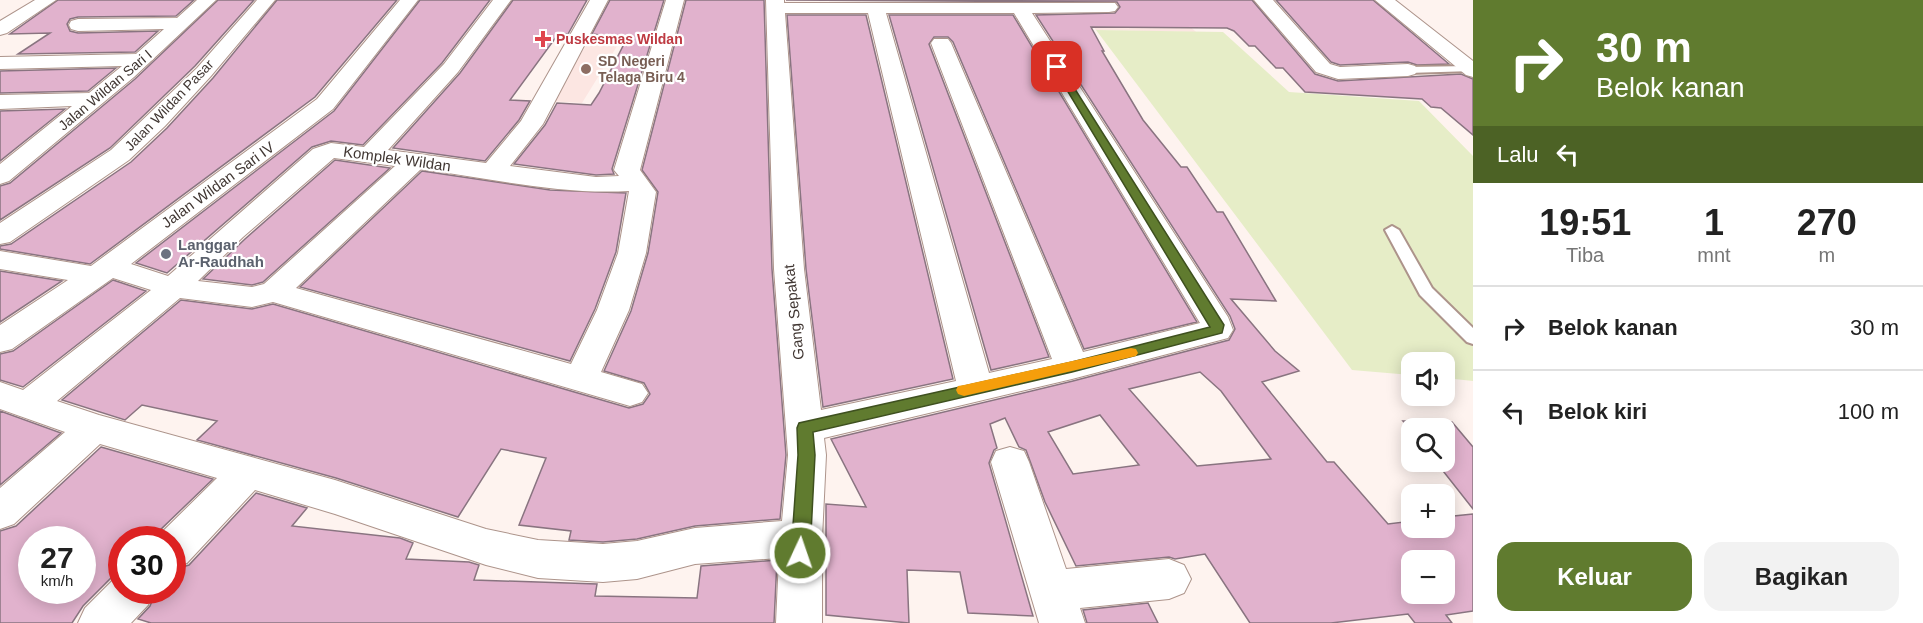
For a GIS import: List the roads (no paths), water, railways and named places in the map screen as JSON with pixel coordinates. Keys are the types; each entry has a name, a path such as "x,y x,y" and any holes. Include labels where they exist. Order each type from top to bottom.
{"street":[{"path":"0,29 47,0"},
{"name":"Jalan Wildan Sari I","path":"0,176 142,60 207,0"},
{"name":"Jalan Wildan Pasar","path":"0,236 12,219 120,155 157,121 204,72 266,0"},
{"name":"Jalan Wildan Sari IV","path":"0,341 103,271 325,104 410,0"},
{"path":"371,154 451,68 502,0"},
{"path":"491,173 531,124 599,0"},
{"path":"581,378 613,310 632,253 643,192 627,170 675,0"},
{"path":"1263,0 1323,68 1338,72 1408,70"},
{"path":"1384,0 1472,70"},
{"path":"775,4 876,8 1109,7"},
{"name":"Gang Sepakat","path":"775,4 789,269 807,455 801,538 799,623"},
{"path":"876,8 975,387"},
{"path":"805,428 975,387 1072,367 1217,330 1217,325 1020,8"},
{"path":"78,25 181,23"},
{"path":"941,43 1072,367"},
{"path":"0,63 142,60"},
{"path":"0,102 95,99"},
{"path":"0,146 40,144"},
{"name":"Komplek Wildan","path":"14,400 167,293 322,154 335,149 491,173 596,185 636,183"},
{"path":"274,292 415,161"},
{"path":"0,260 103,271 172,287 252,297 274,292 630,393"},
{"path":"14,400 94,429 335,497 486,547 538,559 603,563 637,560 695,546 801,538"},
{"path":"0,512 94,429"},
{"path":"1010,462 1057,607 1169,579"},
{"path":"186,536 249,472"},
{"path":"101,623 119,604"}],"lane":[{"path":"1408,70 1472,70"},
{"path":"1392,230 1426,291 1473,338"}],"place":[{"name":"Puskesmas Wildan","path":"543,39"},
{"name":"SD Negeri Telaga Biru 4","path":"586,69"},
{"name":"Langgar Ar-Raudhah","path":"166,254"}]}
